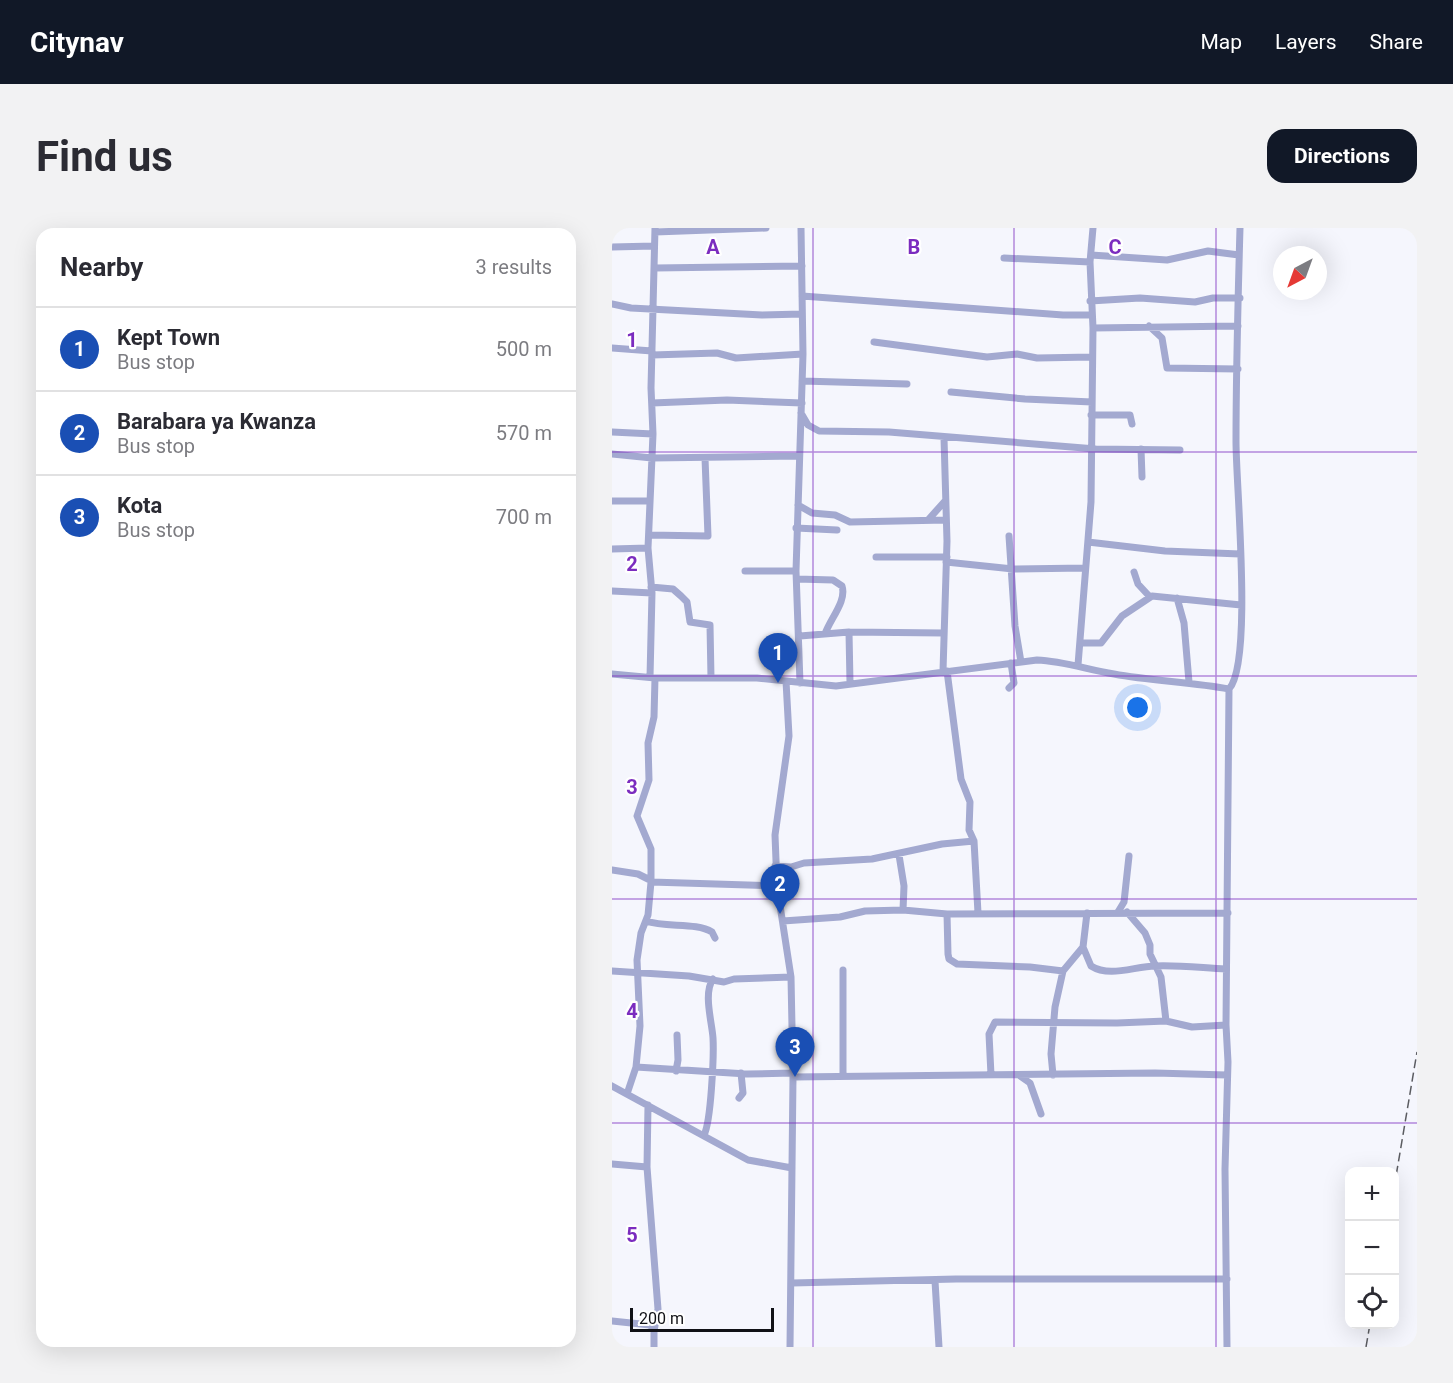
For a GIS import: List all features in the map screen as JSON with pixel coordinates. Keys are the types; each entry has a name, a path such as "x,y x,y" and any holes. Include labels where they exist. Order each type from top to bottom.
{"street":[{"path":"627,1094 636,1067 640,1026 639,943 646,921 650,881 651,849 638,816 649,780 648,743 654,717 652,590 648,548 653,434 655,230 766,228"},
{"path":"800,683 796,528 803,354 801,228"},
{"path":"1078,665 1088,542 1092,449 1093,328 1090,301 1090,259 1092,228"},
{"path":"1227,1347 1225,1169 1229,689 1235,683 1238,668 1241,605 1236,440 1240,228"},
{"path":"612,247 654,246"},
{"path":"1004,258 1167,260 1208,251 1239,255"},
{"path":"655,268 802,266"},
{"path":"802,296 1063,315 1091,315"},
{"path":"1090,301 1130,298 1195,302 1213,298 1240,298"},
{"path":"612,304 624,308 762,315 802,314"},
{"path":"1149,326 1162,338 1167,368 1238,369"},
{"path":"1093,328 1238,326"},
{"path":"874,342 987,357 1017,354 1036,358 1092,357"},
{"path":"612,348 652,353 717,353 736,358 803,354"},
{"path":"802,381 907,384"},
{"path":"951,392 1092,402"},
{"path":"652,403 727,400 802,403"},
{"path":"801,413 808,425 819,431 889,432 1092,449 1180,450"},
{"path":"1091,415 1130,415 1132,424"},
{"path":"612,432 653,434"},
{"path":"944,438 946,559 943,633 945,671 961,779 970,802 969,833 974,841 978,913"},
{"path":"1141,449 1142,477"},
{"path":"612,454 652,458 705,458 740,455 799,456"},
{"path":"649,535 708,536 705,458"},
{"path":"612,501 649,501"},
{"path":"928,520 945,501"},
{"path":"798,505 812,513 835,515 850,522 946,520"},
{"path":"796,528 837,530"},
{"path":"1009,536 1015,626 1021,662"},
{"path":"1088,542 1142,552 1240,554"},
{"path":"612,549 648,548"},
{"path":"876,557 946,559 1013,569 1085,568"},
{"path":"745,571 833,580 842,586 843,598 825,634"},
{"path":"1134,572 1138,584 1150,597 1241,605"},
{"path":"612,591 677,592 687,602 690,622 711,625 711,678"},
{"path":"1081,643 1101,643 1122,616 1143,604 1150,597"},
{"path":"1177,598 1184,623 1189,682"},
{"path":"800,636 849,632 943,633"},
{"path":"849,632 850,683"},
{"path":"612,674 786,681 836,686 1049,660 1113,674 1189,682 1229,689"},
{"path":"1009,688 1014,683 1011,663"},
{"path":"786,681 789,736 775,835 777,886 791,976 793,1075 790,1347"},
{"path":"776,866 790,867 804,863 898,855 942,844 974,841"},
{"path":"898,855 904,886 903,910"},
{"path":"1118,912 1124,902 1130,855"},
{"path":"612,870 638,874 650,881 777,886"},
{"path":"1124,902 1145,933 1155,966 1161,977 1166,1021"},
{"path":"783,921 840,917 865,911 903,910 947,914 1228,913"},
{"path":"1087,913 1083,947 1091,966 1096,969 1123,971 1155,966 1226,969"},
{"path":"947,914 948,954 949,959 957,964 1030,967 1063,971"},
{"path":"646,921 666,926 703,927 712,932 715,938"},
{"path":"1053,1075 1053,1021 1063,971 1083,947"},
{"path":"843,970 843,1076"},
{"path":"612,971 713,979 724,982 734,979 791,976"},
{"path":"704,1135 708,1128 714,1041 709,988 713,979"},
{"path":"991,1075 989,1034 992,1024 1001,1021 1117,1023 1166,1021 1192,1028 1226,1025"},
{"path":"676,1071 677,1035"},
{"path":"636,1067 676,1071 843,1076 1155,1073 1227,1075"},
{"path":"739,1098 743,1093 741,1073"},
{"path":"1018,1075 1030,1083 1041,1114"},
{"path":"612,1086 748,1160 792,1168"},
{"path":"648,1105 647,1167 658,1309 654,1347"},
{"path":"612,1164 647,1167"},
{"path":"792,1283 956,1279 1227,1279"},
{"path":"935,1281 939,1347"},
{"path":"612,1321 648,1324 654,1331"}],"railway":[{"path":"1398,1167 1417,1052"},
{"path":"1366,1347 1369,1329"}],"place":[{"name":"Kept Town","path":"778,683"},
{"name":"Barabara ya Kwanza","path":"780,914"},
{"name":"Kota","path":"795,1077"}]}
